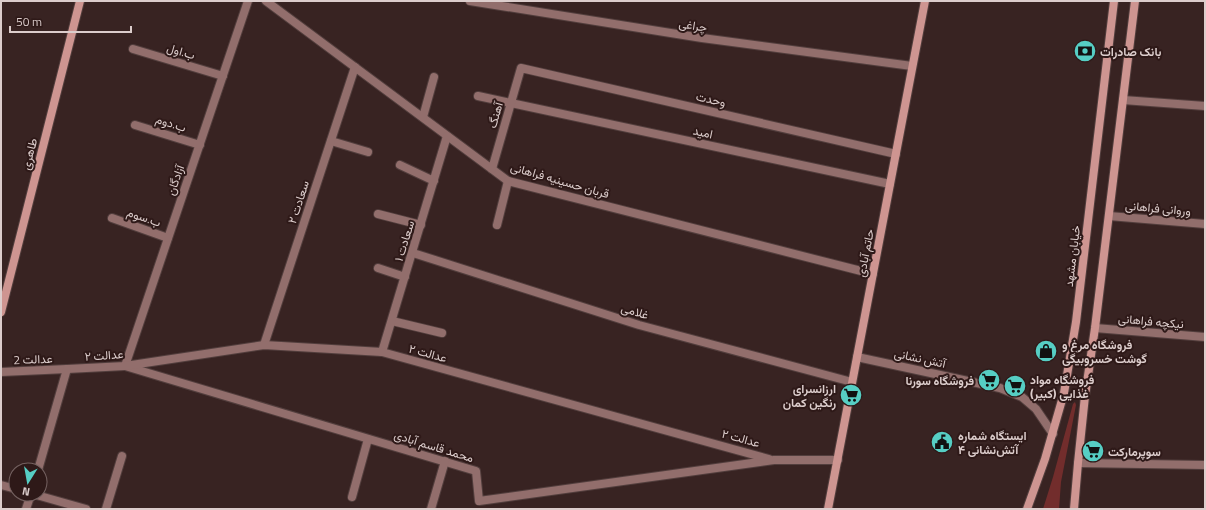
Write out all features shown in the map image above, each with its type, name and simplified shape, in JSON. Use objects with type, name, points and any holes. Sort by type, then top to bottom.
[{"type":"main road","name":"طاهری","points":[[1,312],[80,1]]},
{"type":"main road","name":"حاتم آبادی","points":[[828,509],[925,1]]},
{"type":"main road","name":"خیابان مشهد","points":[[1027,509],[1053,434],[1064,393],[1076,322],[1114,1]]},
{"type":"main road","points":[[1074,509],[1085,396],[1095,328],[1134,1]]},
{"type":"street","name":"آزادگان","points":[[125,366],[248,1]]},
{"type":"street","name":"قربان حسینیه فراهانی","points":[[266,1],[508,181],[873,274]]},
{"type":"street","name":"چراغی","points":[[470,1],[702,38],[912,66]]},
{"type":"street","name":"ب.اول","points":[[133,50],[223,76]]},
{"type":"street","name":"سعادت ۲","points":[[264,345],[355,67]]},
{"type":"street","name":"وحدت","points":[[521,68],[896,154]]},
{"type":"street","name":"آهنگ","points":[[492,169],[521,68]]},
{"type":"street","points":[[423,117],[434,77]]},
{"type":"street","name":"امید","points":[[478,96],[890,184]]},
{"type":"street","points":[[1123,100],[1205,106]]},
{"type":"street","name":"ب.دوم","points":[[135,125],[200,145]]},
{"type":"street","name":"سعادت ۱","points":[[382,352],[447,136]]},
{"type":"street","points":[[331,141],[368,152]]},
{"type":"street","points":[[400,165],[434,181]]},
{"type":"street","points":[[497,225],[508,181]]},
{"type":"street","points":[[378,214],[421,225]]},
{"type":"street","name":"وروانی فراهانی","points":[[1108,216],[1205,224]]},
{"type":"street","name":"ب.سوم","points":[[112,218],[168,238]]},
{"type":"street","name":"غلامی","points":[[413,253],[639,325],[852,382]]},
{"type":"street","points":[[378,268],[405,277]]},
{"type":"street","points":[[392,321],[442,333]]},
{"type":"street","name":"نیکچه فراهانی","points":[[1095,328],[1205,337]]},
{"type":"street","name":"عدالت ۲","points":[[67,370],[125,366],[264,345],[382,352],[774,460]]},
{"type":"street","name":"آتش نشانی","points":[[857,357],[1000,388],[1022,397],[1036,409],[1053,434]]},
{"type":"street","name":"محمد قاسم آبادی","points":[[125,366],[476,471],[479,501],[774,460],[838,460]]},
{"type":"street","points":[[40,462],[67,370]]},
{"type":"street","name":"عدالت 2","points":[[1,372],[67,370]]},
{"type":"street","points":[[352,497],[368,439]]},
{"type":"street","points":[[106,509],[122,456]]},
{"type":"street","points":[[431,509],[445,461]]},
{"type":"street","points":[[1078,464],[1205,465]]},
{"type":"street","points":[[48,498],[86,509]]},
{"type":"shaded area","points":[[1075,402],[1076,405],[1061,482],[1059,509],[1043,509],[1073,404]]},
{"type":"place","name":"بانک صادرات","points":[[1085,51]]},
{"type":"place","name":"فروشگاه مرغ و گوشت خسروبیگی","points":[[1046,351]]},
{"type":"place","name":"فروشگاه سورنا","points":[[989,380]]},
{"type":"place","name":"فروشگاه مواد غذایی (کبیر)","points":[[1015,386]]},
{"type":"place","name":"ارزانسرای رنگین کمان","points":[[851,395]]},
{"type":"place","name":"ایستگاه شماره ۴ آتش‌نشانی","points":[[942,442]]},
{"type":"place","name":"سوپرمارکت","points":[[1093,451]]}]
